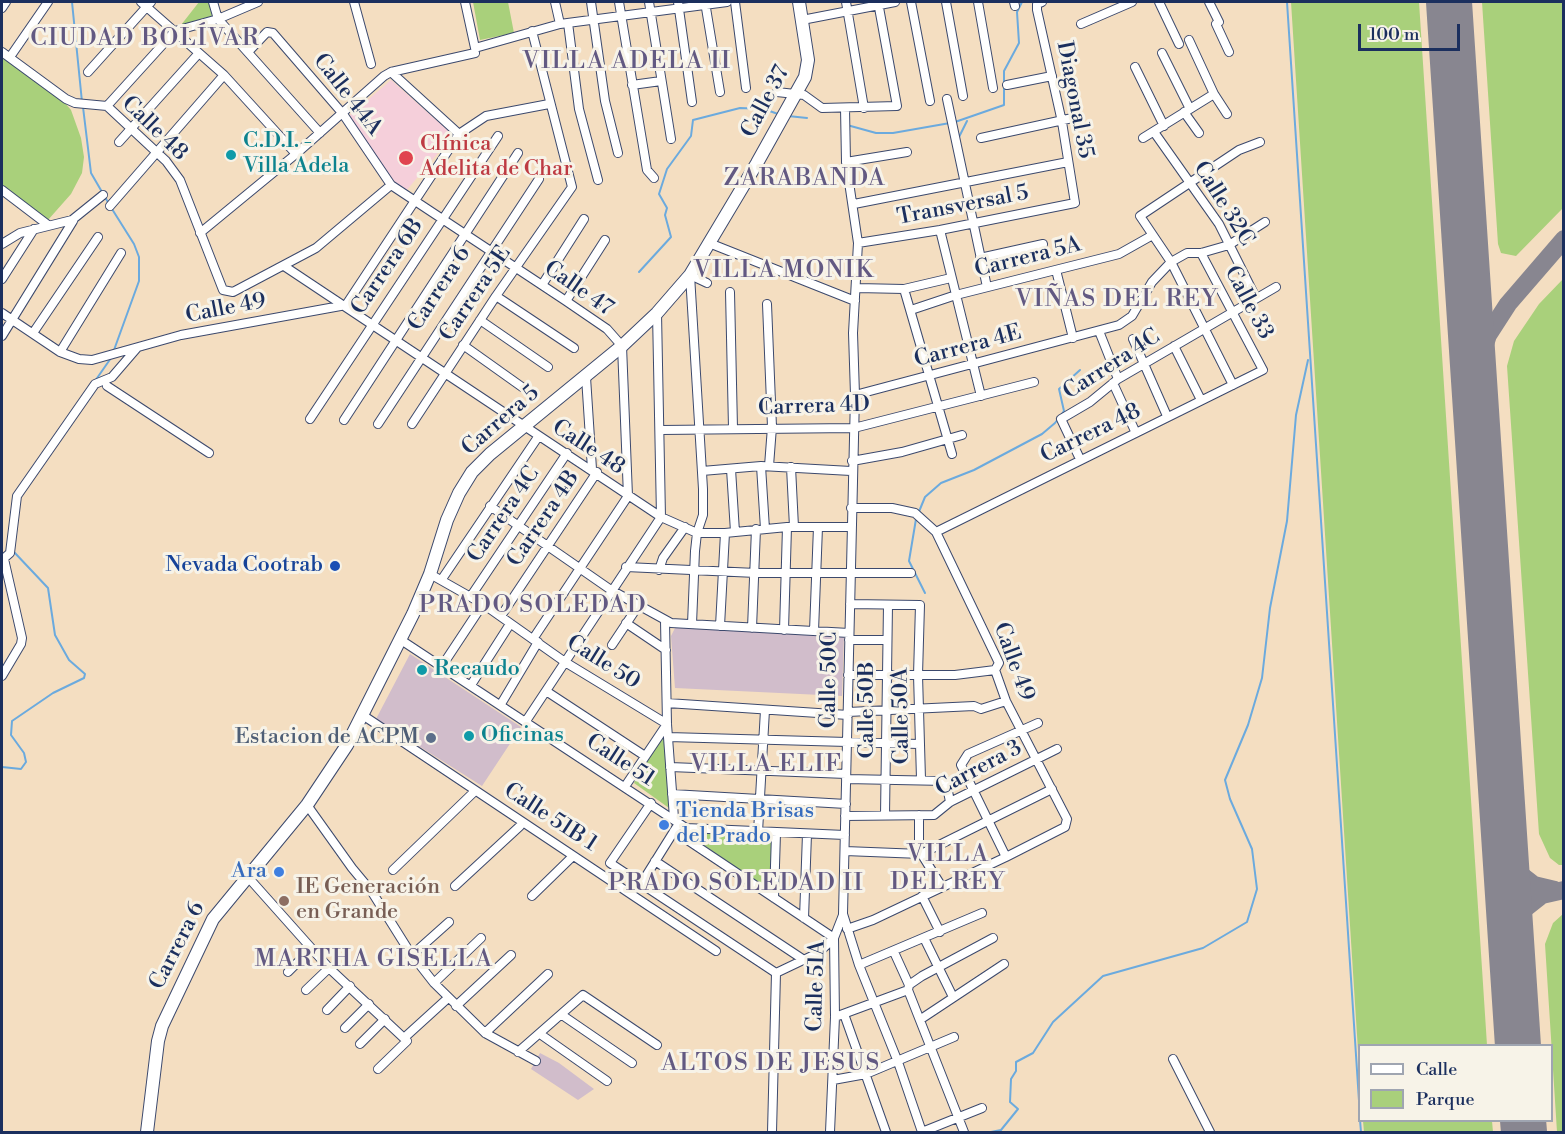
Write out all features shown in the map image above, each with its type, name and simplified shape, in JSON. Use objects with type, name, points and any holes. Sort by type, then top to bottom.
[{"type":"main road","name":"Calle 37","points":[[690,275],[805,77],[808,60],[799,2]]},
{"type":"main road","name":"Carrera 5","points":[[364,716],[430,573],[447,520],[459,493],[472,472],[622,346],[657,313],[690,275]]},
{"type":"main road","name":"Carrera 6","points":[[147,1132],[158,1041],[162,1026],[213,919],[307,805],[324,782],[364,716]]},
{"type":"street","points":[[2,8],[6,2]]},
{"type":"street","points":[[10,57],[48,2]]},
{"type":"street","points":[[213,2],[218,19],[320,133]]},
{"type":"street","points":[[106,106],[175,31],[218,19],[253,2]]},
{"type":"street","points":[[354,2],[371,64]]},
{"type":"street","points":[[465,2],[475,51]]},
{"type":"street","points":[[555,2],[564,23],[579,109],[598,180]]},
{"type":"street","points":[[591,2],[605,101],[618,153]]},
{"type":"street","points":[[619,2],[647,170],[654,178]]},
{"type":"street","points":[[649,2],[671,139]]},
{"type":"street","points":[[200,233],[391,72],[475,51],[532,31],[564,23],[651,12],[679,5],[728,2]]},
{"type":"street","points":[[735,2],[746,88]]},
{"type":"street","points":[[802,20],[847,6],[895,2]]},
{"type":"street","points":[[911,2],[930,101]]},
{"type":"street","points":[[946,2],[963,96]]},
{"type":"street","points":[[978,2],[993,88]]},
{"type":"street","points":[[1081,24],[1132,2]]},
{"type":"street","points":[[1159,2],[1179,44]]},
{"type":"street","points":[[1209,2],[1229,52]]},
{"type":"street","points":[[88,72],[147,3],[224,75],[296,154]]},
{"type":"street","points":[[705,3],[720,92]]},
{"type":"street","points":[[777,92],[797,93],[809,98],[822,108],[897,106],[878,3]]},
{"type":"street","name":"Diagonal 35","points":[[1039,3],[1075,203]]},
{"type":"street","points":[[679,5],[692,102]]},
{"type":"street","points":[[847,6],[864,108]]},
{"type":"street","name":"Calle 44A","points":[[249,51],[270,31],[343,114],[391,185]]},
{"type":"street","points":[[346,305],[459,134],[486,116],[549,104],[532,31]]},
{"type":"street","points":[[1189,40],[1214,94],[1227,114]]},
{"type":"street","name":"Calle 48","points":[[2,51],[75,103],[106,106],[158,153],[180,180],[223,290],[233,292],[284,266],[372,322],[523,427],[567,453],[628,496],[661,516],[697,533]]},
{"type":"street","points":[[119,142],[199,53]]},
{"type":"street","points":[[1162,53],[1199,133]]},
{"type":"street","points":[[1135,67],[1164,126]]},
{"type":"street","points":[[391,72],[459,134]]},
{"type":"street","points":[[110,206],[224,75]]},
{"type":"street","points":[[1007,85],[1053,76]]},
{"type":"street","points":[[632,85],[662,81]]},
{"type":"street","points":[[1143,138],[1214,94]]},
{"type":"street","points":[[947,99],[987,287]]},
{"type":"street","name":"Carrera 5E","points":[[412,424],[496,296],[572,187],[549,104]]},
{"type":"street","name":"Calle 50C","points":[[845,108],[846,162],[858,243],[853,333],[855,395],[851,471],[851,571],[843,914],[859,965],[898,1062],[922,1132]]},
{"type":"street","points":[[981,138],[1077,117]]},
{"type":"street","name":"Calle 32C","points":[[1154,132],[1219,224],[1256,298]]},
{"type":"street","name":"Carrera 6B","points":[[310,419],[372,322],[498,136]]},
{"type":"street","points":[[1233,385],[1206,327],[1171,262],[1151,236],[1140,216],[1239,150],[1260,142]]},
{"type":"street","points":[[846,162],[907,152]]},
{"type":"street","points":[[344,420],[518,153]]},
{"type":"street","points":[[854,204],[1068,162]]},
{"type":"street","name":"Carrera 6","points":[[378,424],[489,251],[539,179]]},
{"type":"street","points":[[284,266],[340,230],[391,185]]},
{"type":"street","name":"Calle 47","points":[[391,185],[566,301],[607,330],[622,346]]},
{"type":"street","points":[[2,190],[48,225]]},
{"type":"street","points":[[2,244],[34,229],[72,220],[103,195]]},
{"type":"street","name":"Transversal 5","points":[[858,243],[940,230],[1075,203]]},
{"type":"street","points":[[542,285],[584,219]]},
{"type":"street","points":[[2,336],[73,221]]},
{"type":"street","name":"Carrera 4E","points":[[855,395],[1119,325],[1132,316],[1152,282],[1171,262],[1187,253],[1201,253],[1229,244],[1265,222]]},
{"type":"street","points":[[2,279],[34,229]]},
{"type":"street","points":[[940,230],[981,396]]},
{"type":"street","name":"Carrera 5A","points":[[911,310],[956,295],[1119,254],[1151,236]]},
{"type":"street","points":[[33,333],[98,237]]},
{"type":"street","points":[[566,301],[605,240]]},
{"type":"street","points":[[709,243],[855,301]]},
{"type":"street","points":[[980,258],[1043,244]]},
{"type":"street","points":[[2,313],[60,352],[122,253]]},
{"type":"street","name":"Calle 33","points":[[1201,253],[1263,370]]},
{"type":"street","points":[[1056,270],[1072,338]]},
{"type":"street","points":[[692,624],[697,533],[703,515],[690,275],[707,283]]},
{"type":"street","points":[[857,288],[904,289],[951,278]]},
{"type":"street","name":"Carrera 4C","points":[[1080,459],[1061,419],[1090,402],[1116,381],[1276,287]]},
{"type":"street","points":[[904,289],[952,454]]},
{"type":"street","points":[[730,292],[733,428]]},
{"type":"street","points":[[496,296],[574,348]]},
{"type":"street","points":[[752,628],[765,466],[772,427],[767,304]]},
{"type":"street","name":"Calle 49","points":[[60,352],[79,358],[102,358],[140,346],[346,305]]},
{"type":"street","points":[[525,721],[661,516],[657,313]]},
{"type":"street","points":[[480,320],[548,367]]},
{"type":"street","points":[[1100,331],[1135,431]]},
{"type":"street","points":[[1133,339],[1167,416]]},
{"type":"street","points":[[463,345],[522,387]]},
{"type":"street","points":[[2,676],[18,650],[22,638],[5,557],[17,496],[95,384],[112,377],[140,346]]},
{"type":"street","points":[[501,704],[536,640],[628,496],[622,346]]},
{"type":"street","points":[[1174,346],[1201,400]]},
{"type":"street","name":"Carrera 48","points":[[936,532],[1135,431],[1263,370]]},
{"type":"street","points":[[586,377],[594,471]]},
{"type":"street","name":"Carrera 4D","points":[[661,430],[772,427],[854,428],[1034,382]]},
{"type":"street","points":[[106,386],[209,453]]},
{"type":"street","points":[[852,460],[902,452],[963,435]]},
{"type":"street","name":"Carrera 5","points":[[442,579],[538,437]]},
{"type":"street","name":"Carrera 4C","points":[[471,596],[520,527],[567,453]]},
{"type":"street","points":[[702,471],[765,466],[851,471]]},
{"type":"street","points":[[784,630],[785,572],[791,527],[791,467]]},
{"type":"street","points":[[731,469],[735,532]]},
{"type":"street","name":"Carrera 4B","points":[[501,616],[594,471]]},
{"type":"street","points":[[490,506],[611,590],[634,605],[647,608],[665,621],[814,631],[886,640]]},
{"type":"street","name":"Calle 49","points":[[851,508],[892,508],[917,514],[936,532],[999,663],[995,670],[1006,701],[1067,819],[1065,827],[1006,857]]},
{"type":"street","points":[[697,533],[851,526]]},
{"type":"street","points":[[660,570],[663,558],[685,527]]},
{"type":"street","points":[[814,631],[818,527]]},
{"type":"street","points":[[720,626],[725,533]]},
{"type":"street","points":[[626,567],[756,573],[851,571],[911,573]]},
{"type":"street","name":"Calle 50","points":[[430,573],[471,596],[565,662],[667,724]]},
{"type":"street","points":[[442,666],[483,604]]},
{"type":"street","points":[[850,604],[888,605]]},
{"type":"street","points":[[612,645],[634,612],[634,605]]},
{"type":"street","name":"Calle 50A","points":[[888,605],[920,605],[918,675],[921,779],[946,781],[950,802]]},
{"type":"street","name":"Calle 50B","points":[[885,815],[885,676],[888,605]]},
{"type":"street","points":[[641,884],[674,831],[676,821],[667,724],[665,621]]},
{"type":"street","points":[[626,623],[666,650]]},
{"type":"street","points":[[471,685],[510,624]]},
{"type":"street","name":"Calle 51","points":[[401,640],[626,785],[686,828],[845,835]]},
{"type":"street","points":[[848,675],[955,675],[995,670]]},
{"type":"street","points":[[546,691],[645,756]]},
{"type":"street","points":[[667,703],[848,713],[974,706],[981,709],[1006,701]]},
{"type":"street","points":[[758,832],[765,710]]},
{"type":"street","name":"Calle 51B 1","points":[[364,716],[716,951]]},
{"type":"street","points":[[847,929],[1006,857],[961,765],[963,759],[1038,723]]},
{"type":"street","points":[[626,785],[667,724]]},
{"type":"street","points":[[668,737],[847,744],[919,744]]},
{"type":"street","name":"Carrera 3","points":[[845,816],[934,815],[950,802],[1057,749]]},
{"type":"street","points":[[670,767],[921,779]]},
{"type":"street","points":[[845,851],[921,854],[1052,789]]},
{"type":"street","points":[[393,870],[475,791]]},
{"type":"street","points":[[672,794],[846,804]]},
{"type":"street","points":[[651,803],[610,863],[776,973]]},
{"type":"street","points":[[307,805],[372,892],[412,955],[434,983],[484,1033],[536,1061]]},
{"type":"street","points":[[919,815],[921,854],[942,887]]},
{"type":"street","points":[[454,886],[520,826]]},
{"type":"street","points":[[674,831],[834,938],[818,953],[776,973]]},
{"type":"street","points":[[774,898],[776,832]]},
{"type":"street","points":[[804,918],[807,834]]},
{"type":"street","points":[[532,896],[571,858]]},
{"type":"street","name":"Calle 51A","points":[[655,861],[804,960]]},
{"type":"street","points":[[247,876],[329,968],[405,1040]]},
{"type":"street","points":[[922,896],[940,932]]},
{"type":"street","points":[[859,965],[925,940],[982,913]]},
{"type":"street","name":"Calle 51A","points":[[830,1132],[835,1017],[834,938],[843,914]]},
{"type":"street","points":[[412,955],[449,922]]},
{"type":"street","points":[[434,983],[481,938]]},
{"type":"street","points":[[835,1017],[909,987],[993,938]]},
{"type":"street","points":[[925,940],[953,997]]},
{"type":"street","points":[[288,972],[311,948]]},
{"type":"street","points":[[894,952],[964,1132]]},
{"type":"street","points":[[456,1006],[512,955]]},
{"type":"street","points":[[921,1019],[1004,964]]},
{"type":"street","points":[[306,990],[329,968]]},
{"type":"street","points":[[772,1132],[776,973]]},
{"type":"street","points":[[484,1033],[548,974]]},
{"type":"street","points":[[327,1010],[350,986]]},
{"type":"street","points":[[518,1053],[583,995],[657,1045]]},
{"type":"street","points":[[378,1068],[448,998]]},
{"type":"street","points":[[345,1028],[369,1005]]},
{"type":"street","points":[[844,1014],[886,1132]]},
{"type":"street","points":[[562,1015],[632,1063]]},
{"type":"street","points":[[360,1044],[385,1019]]},
{"type":"street","points":[[540,1034],[607,1081]]},
{"type":"street","points":[[833,1080],[866,1074],[954,1037]]},
{"type":"street","points":[[1173,1059],[1210,1132]]},
{"type":"street","points":[[922,1132],[982,1108]]},
{"type":"shaded area","name":"Clínica Adelita de Char","points":[[391,80],[453,135],[406,191],[394,181],[349,116]]},
{"type":"shaded area","points":[[676,626],[844,635],[842,696],[675,688],[671,636]]},
{"type":"shaded area","points":[[410,654],[521,727],[482,786],[376,719]]},
{"type":"shaded area","points":[[540,1053],[559,1063],[594,1089],[578,1100],[531,1069]]},
{"type":"green space","points":[[199,2],[209,2],[212,16],[181,25]]},
{"type":"green space","points":[[473,2],[508,2],[514,33],[480,40]]},
{"type":"green space","points":[[1291,2],[1419,2],[1487,1044],[1358,1044],[1358,1050]]},
{"type":"green space","points":[[1482,2],[1563,2],[1563,208],[1516,256],[1501,253],[1498,244]]},
{"type":"green space","points":[[2,54],[65,103],[71,110],[81,138],[84,157],[82,173],[71,194],[48,220],[2,188]]},
{"type":"green space","points":[[1563,279],[1564,865],[1559,865],[1550,858],[1539,834],[1507,366],[1514,341],[1539,304]]},
{"type":"green space","points":[[664,734],[669,808],[634,783]]},
{"type":"green space","points":[[685,832],[773,835],[770,890],[740,870]]},
{"type":"green space","points":[[1563,914],[1564,1132],[1557,1132],[1545,944],[1553,923]]},
{"type":"green space","points":[[1363,1122],[1492,1122],[1493,1132],[1364,1132]]},
{"type":"waterway","points":[[72,2],[82,102]]},
{"type":"waterway","points":[[955,122],[1004,105],[1004,71],[1019,43],[1017,12],[1022,2]]},
{"type":"waterway","points":[[1287,2],[1358,1085]]},
{"type":"waterway","points":[[83,107],[91,173],[109,204]]},
{"type":"waterway","points":[[639,272],[671,237],[665,215],[667,208],[659,194],[667,169],[691,136],[693,120],[740,108],[764,109],[778,114]]},
{"type":"waterway","points":[[788,116],[807,118]]},
{"type":"waterway","points":[[959,137],[967,121]]},
{"type":"waterway","points":[[847,125],[876,133],[893,133],[950,123]]},
{"type":"waterway","points":[[112,209],[134,244],[139,257],[139,281],[114,350]]},
{"type":"waterway","points":[[95,381],[111,358]]},
{"type":"waterway","points":[[991,1132],[1001,1130],[1018,1109],[1010,1102],[1011,1079],[1016,1071],[1016,1062],[1033,1053],[1053,1022],[1103,976],[1203,948],[1247,922],[1257,889],[1252,849],[1230,799],[1225,780],[1248,725],[1262,678],[1270,608],[1287,521],[1296,415],[1308,360]]},
{"type":"waterway","points":[[918,514],[925,497],[941,483],[974,470],[1042,434],[1055,423],[1064,411],[1059,389],[1080,370]]},
{"type":"waterway","points":[[916,519],[909,561],[925,593]]},
{"type":"waterway","points":[[2,767],[21,769],[26,762],[24,753],[11,735],[12,721],[53,693],[84,678],[85,674],[69,660],[55,635],[48,588],[14,552]]},
{"type":"waterway","points":[[1360,1122],[1361,1132]]},
{"type":"taxiway","points":[[1475,398],[1478,366],[1488,335],[1508,304],[1564,239]]},
{"type":"taxiway","points":[[1504,834],[1509,858],[1516,871],[1534,885],[1555,890]]},
{"type":"taxiway","points":[[1512,956],[1514,926],[1523,910],[1542,895],[1564,890]]},
{"type":"runway","points":[[1449,2],[1518,1044]]},
{"type":"runway","points":[[1523,1122],[1524,1132]]},
{"type":"place","name":"C.D.I. - Villa Adela","points":[[231,155]]},
{"type":"place","name":"Clínica Adelita de Char","points":[[406,158]]},
{"type":"place","name":"Nevada Cootrab","points":[[335,566]]},
{"type":"place","name":"Recaudo","points":[[422,670]]},
{"type":"place","name":"Oficinas","points":[[469,736]]},
{"type":"place","name":"Estacion de ACPM","points":[[431,738]]},
{"type":"place","name":"Tienda Brisas del Prado","points":[[664,825]]},
{"type":"place","name":"Ara","points":[[279,872]]},
{"type":"place","name":"IE Generación en Grande","points":[[284,901]]},
{"type":"district","name":"CIUDAD BOLÍVAR","points":[[145,39]]},
{"type":"district","name":"VILLA ADELA II","points":[[627,62]]},
{"type":"district","name":"ZARABANDA","points":[[805,179]]},
{"type":"district","name":"VILLA MONIK","points":[[784,271]]},
{"type":"district","name":"VIÑAS DEL REY","points":[[1117,300]]},
{"type":"district","name":"PRADO SOLEDAD","points":[[533,606]]},
{"type":"district","name":"VILLA ELIF","points":[[766,765]]},
{"type":"district","name":"VILLA DEL REY","points":[[948,869]]},
{"type":"district","name":"PRADO SOLEDAD II","points":[[736,884]]},
{"type":"district","name":"MARTHA GISELLA","points":[[374,960]]},
{"type":"district","name":"ALTOS DE JESUS","points":[[771,1064]]}]
